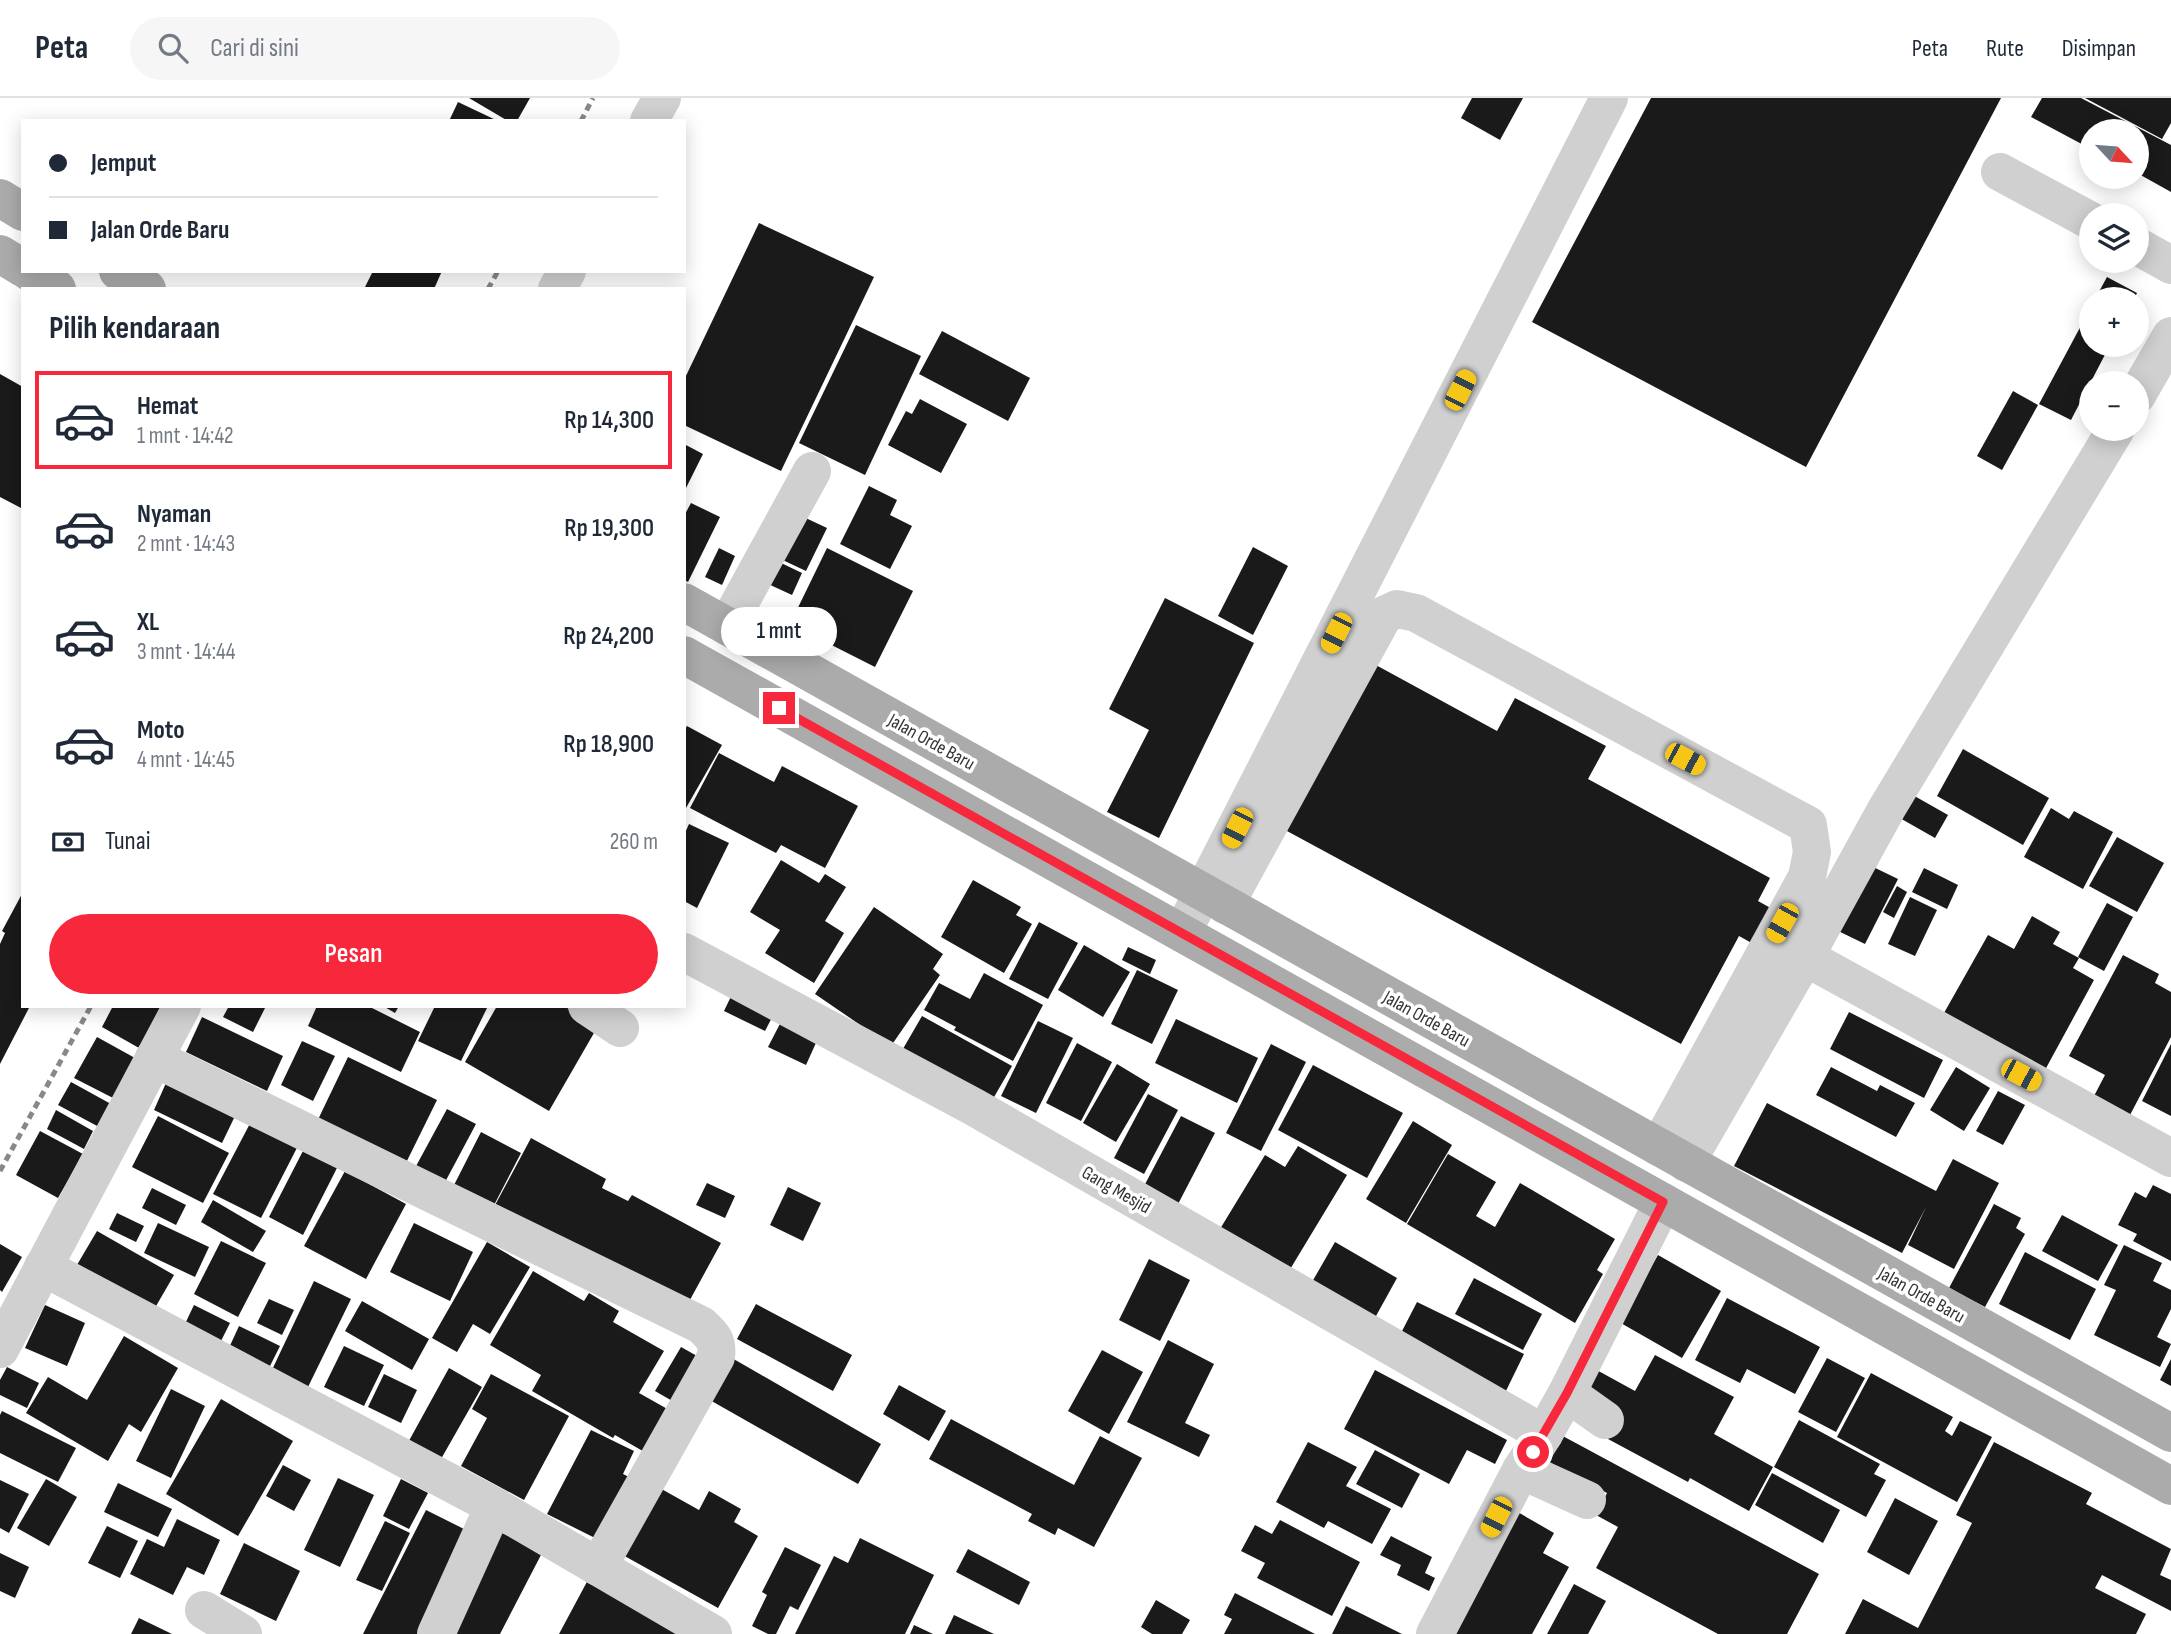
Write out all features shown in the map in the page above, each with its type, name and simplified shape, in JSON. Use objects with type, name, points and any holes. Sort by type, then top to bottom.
[{"type":"main road","points":[[0,198],[21,211]]},
{"type":"main road","points":[[0,254],[21,267]]},
{"type":"main road","points":[[31,273],[54,287]]},
{"type":"main road","points":[[121,273],[144,287]]},
{"type":"main road","name":"Jalan Orde Baru","points":[[686,603],[2171,1433]]},
{"type":"main road","points":[[686,656],[2171,1486]]},
{"type":"street","points":[[650,119],[662,98]]},
{"type":"street","points":[[1214,899],[1609,98]]},
{"type":"street","points":[[2000,172],[2079,215]]},
{"type":"street","points":[[2149,253],[2171,265]]},
{"type":"street","points":[[2151,390],[2171,336]]},
{"type":"street","points":[[1673,1155],[1805,957],[1887,808],[2109,441]]},
{"type":"street","points":[[727,626],[812,471]]},
{"type":"street","points":[[1182,933],[1214,899],[1384,615],[1396,610],[1416,613],[1808,825],[1812,852],[1807,877],[1673,1155]]},
{"type":"street","name":"Gang Mesjid","points":[[686,953],[974,1107],[1545,1434]]},
{"type":"street","points":[[1805,957],[2076,1088],[2171,1158]]},
{"type":"street","points":[[0,1349],[181,1008]]},
{"type":"street","points":[[590,1008],[620,1028]]},
{"type":"street","points":[[154,1058],[701,1325],[714,1337],[718,1346],[716,1357],[598,1567]]},
{"type":"street","points":[[1436,1634],[1521,1470],[1545,1434],[1567,1393],[1663,1202]]},
{"type":"street","points":[[43,1268],[494,1506],[713,1634]]},
{"type":"street","points":[[1567,1393],[1605,1420]]},
{"type":"street","points":[[1521,1470],[1587,1500]]},
{"type":"street","points":[[436,1634],[494,1506]]},
{"type":"street","points":[[204,1610],[243,1634]]},
{"type":"building","points":[[469,98],[530,98],[518,119],[505,119]]},
{"type":"building","points":[[1472,98],[1523,98],[1500,140],[1461,118]]},
{"type":"building","points":[[1651,98],[2001,98],[1806,467],[1532,322]]},
{"type":"building","points":[[2042,98],[2081,98],[2121,119],[2079,119],[2079,143],[2031,117]]},
{"type":"building","points":[[2085,98],[2171,98],[2171,123],[2162,139],[2149,132],[2149,119],[2124,119]]},
{"type":"building","points":[[458,102],[494,119],[450,119]]},
{"type":"building","points":[[2149,134],[2171,145],[2171,192],[2149,180]]},
{"type":"building","points":[[759,223],[874,277],[781,471],[686,426],[686,376]]},
{"type":"building","points":[[372,273],[441,273],[435,287],[365,287]]},
{"type":"building","points":[[2107,277],[2126,287],[2102,287]]},
{"type":"building","points":[[856,325],[921,356],[865,475],[799,443]]},
{"type":"building","points":[[2079,329],[2079,357],[2104,357],[2096,371],[2079,371],[2079,405],[2071,420],[2039,404]]},
{"type":"building","points":[[942,331],[1030,378],[1008,421],[919,374]]},
{"type":"building","points":[[0,374],[21,386],[21,508],[0,497]]},
{"type":"building","points":[[2013,391],[2038,405],[2002,470],[1977,456]]},
{"type":"building","points":[[920,399],[967,424],[941,473],[888,445],[906,411],[912,414]]},
{"type":"building","points":[[686,445],[703,454],[686,488]]},
{"type":"building","points":[[869,486],[897,500],[890,515],[912,526],[890,569],[840,544]]},
{"type":"building","points":[[691,503],[720,517],[688,582],[686,581],[686,512]]},
{"type":"building","points":[[793,512],[827,528],[806,571],[772,555]]},
{"type":"building","points":[[1253,547],[1288,566],[1253,635],[1218,616]]},
{"type":"building","points":[[719,548],[735,556],[722,585],[705,577]]},
{"type":"building","points":[[827,548],[913,591],[875,667],[790,624]]},
{"type":"building","points":[[777,561],[802,573],[792,595],[766,583]]},
{"type":"building","points":[[1165,598],[1254,643],[1159,838],[1107,812],[1149,730],[1109,709]]},
{"type":"building","points":[[1363,658],[1497,731],[1515,698],[1606,746],[1588,779],[1770,878],[1758,901],[1776,911],[1757,946],[1739,936],[1681,1044],[1274,824]]},
{"type":"building","points":[[686,728],[722,745],[686,808]]},
{"type":"building","points":[[1963,749],[2049,798],[2023,845],[1937,796]]},
{"type":"building","points":[[719,753],[774,782],[782,766],[858,806],[825,868],[781,845],[776,853],[690,808]]},
{"type":"building","points":[[1911,794],[1948,815],[1935,838],[1898,817]]},
{"type":"building","points":[[2051,808],[2069,819],[2074,811],[2113,832],[2083,889],[2024,857]]},
{"type":"building","points":[[689,824],[729,843],[697,908],[686,902],[686,831]]},
{"type":"building","points":[[2117,837],[2164,863],[2137,912],[2089,886]]},
{"type":"building","points":[[781,860],[819,883],[825,874],[846,887],[825,921],[844,933],[814,983],[765,953],[780,930],[750,912]]},
{"type":"building","points":[[1865,863],[1898,879],[1865,944],[1832,928]]},
{"type":"building","points":[[1924,868],[1958,885],[1947,909],[1912,892]]},
{"type":"building","points":[[973,880],[1021,907],[1016,915],[1032,924],[1004,973],[941,937]]},
{"type":"building","points":[[1897,886],[1907,892],[1894,918],[1883,912]]},
{"type":"building","points":[[21,896],[21,1008],[29,1008],[0,1064],[0,944],[5,933],[2,931]]},
{"type":"building","points":[[1910,897],[1937,910],[1915,956],[1888,944]]},
{"type":"building","points":[[2107,903],[2133,917],[2104,971],[2078,957]]},
{"type":"building","points":[[874,907],[943,954],[933,969],[940,975],[891,1046],[815,994]]},
{"type":"building","points":[[2032,916],[2060,932],[2053,944],[2079,958],[2073,968],[2094,980],[2045,1070],[1944,1013],[1988,935],[2014,949]]},
{"type":"building","points":[[1039,922],[1078,943],[1048,999],[1009,979]]},
{"type":"building","points":[[1084,945],[1130,972],[1103,1017],[1058,990]]},
{"type":"building","points":[[1128,947],[1156,960],[1150,974],[1122,960]]},
{"type":"building","points":[[2123,955],[2159,974],[2155,983],[2171,992],[2171,1037],[2130,1115],[2094,1096],[2105,1075],[2069,1056]]},
{"type":"building","points":[[1137,970],[1178,990],[1152,1044],[1111,1024]]},
{"type":"building","points":[[984,973],[1043,1005],[1013,1061],[954,1030],[956,1027],[924,1010],[939,983],[970,999]]},
{"type":"building","points":[[737,984],[779,1004],[765,1031],[724,1011]]},
{"type":"building","points":[[112,1008],[161,1008],[139,1048],[102,1027]]},
{"type":"building","points":[[228,1008],[265,1008],[253,1032],[223,1017]]},
{"type":"building","points":[[316,1008],[372,1008],[420,1032],[401,1072],[308,1026]]},
{"type":"building","points":[[434,1008],[487,1008],[461,1061],[418,1041]]},
{"type":"building","points":[[496,1008],[567,1008],[598,1026],[549,1111],[465,1062]]},
{"type":"building","points":[[1849,1012],[1943,1060],[1924,1098],[1830,1049]]},
{"type":"building","points":[[784,1016],[820,1034],[806,1065],[768,1047]]},
{"type":"building","points":[[922,1016],[1012,1066],[990,1104],[900,1054]]},
{"type":"building","points":[[202,1017],[283,1056],[267,1091],[186,1052]]},
{"type":"building","points":[[1176,1019],[1258,1058],[1237,1103],[1155,1063]]},
{"type":"building","points":[[1038,1021],[1073,1038],[1036,1113],[1001,1096]]},
{"type":"building","points":[[97,1037],[135,1058],[113,1098],[74,1078]]},
{"type":"building","points":[[302,1041],[335,1056],[313,1101],[281,1085]]},
{"type":"building","points":[[1077,1043],[1112,1062],[1081,1121],[1046,1103]]},
{"type":"building","points":[[1271,1044],[1306,1062],[1261,1151],[1226,1133]]},
{"type":"building","points":[[2171,1044],[2171,1116],[2142,1101]]},
{"type":"building","points":[[348,1057],[437,1100],[401,1173],[313,1130]]},
{"type":"building","points":[[1117,1064],[1150,1084],[1116,1142],[1083,1123]]},
{"type":"building","points":[[1313,1065],[1403,1113],[1367,1178],[1278,1130]]},
{"type":"building","points":[[1831,1067],[1877,1091],[1880,1085],[1915,1103],[1896,1137],[1816,1095]]},
{"type":"building","points":[[1956,1067],[1990,1088],[1964,1131],[1930,1110]]},
{"type":"building","points":[[71,1082],[111,1104],[99,1127],[58,1105]]},
{"type":"building","points":[[166,1083],[235,1116],[222,1143],[154,1110]]},
{"type":"building","points":[[1998,1091],[2025,1105],[2003,1145],[1976,1131]]},
{"type":"building","points":[[1148,1094],[1178,1110],[1144,1174],[1114,1158]]},
{"type":"building","points":[[1767,1103],[1936,1191],[1953,1159],[1999,1183],[1954,1269],[1908,1245],[1926,1207],[1902,1253],[1734,1166]]},
{"type":"building","points":[[447,1109],[476,1124],[444,1184],[415,1168]]},
{"type":"building","points":[[56,1110],[93,1131],[84,1149],[47,1129]]},
{"type":"building","points":[[255,1114],[302,1138],[261,1218],[213,1194]]},
{"type":"building","points":[[158,1116],[229,1153],[203,1203],[132,1167]]},
{"type":"building","points":[[1181,1116],[1215,1133],[1177,1206],[1143,1188]]},
{"type":"building","points":[[1413,1121],[1452,1145],[1406,1223],[1366,1199]]},
{"type":"building","points":[[40,1131],[83,1154],[58,1198],[16,1175]]},
{"type":"building","points":[[481,1132],[521,1153],[492,1209],[452,1189]]},
{"type":"building","points":[[531,1138],[606,1179],[602,1188],[628,1201],[632,1195],[721,1243],[685,1309],[494,1207]]},
{"type":"building","points":[[1298,1146],[1347,1175],[1289,1271],[1220,1229],[1265,1155],[1285,1167]]},
{"type":"building","points":[[305,1147],[339,1164],[303,1235],[269,1217]]},
{"type":"building","points":[[1448,1154],[1496,1182],[1476,1216],[1495,1227],[1520,1183],[1615,1239],[1597,1270],[1603,1274],[1575,1323],[1407,1224]]},
{"type":"building","points":[[345,1171],[406,1204],[366,1279],[304,1246]]},
{"type":"building","points":[[707,1183],[735,1196],[725,1218],[696,1205]]},
{"type":"building","points":[[2153,1185],[2171,1194],[2171,1261],[2133,1241],[2137,1234],[2118,1225],[2135,1192],[2146,1198]]},
{"type":"building","points":[[788,1187],[821,1203],[803,1241],[770,1225]]},
{"type":"building","points":[[152,1188],[186,1205],[176,1225],[142,1208]]},
{"type":"building","points":[[213,1200],[266,1231],[253,1252],[201,1222]]},
{"type":"building","points":[[1994,1204],[2021,1218],[2016,1228],[2025,1234],[1985,1307],[1949,1288]]},
{"type":"building","points":[[117,1213],[144,1226],[136,1242],[109,1229]]},
{"type":"building","points":[[2062,1215],[2118,1245],[2098,1281],[2042,1251]]},
{"type":"building","points":[[158,1223],[209,1247],[195,1277],[144,1253]]},
{"type":"building","points":[[414,1223],[473,1252],[450,1301],[390,1272]]},
{"type":"building","points":[[97,1231],[174,1275],[148,1320],[71,1275]]},
{"type":"building","points":[[221,1241],[266,1263],[238,1317],[194,1294]]},
{"type":"building","points":[[487,1242],[530,1267],[490,1334],[473,1324],[457,1352],[432,1338]]},
{"type":"building","points":[[1335,1242],[1397,1278],[1371,1325],[1308,1289]]},
{"type":"building","points":[[0,1244],[22,1257],[2,1292],[0,1290]]},
{"type":"building","points":[[2124,1245],[2162,1263],[2153,1281],[2171,1290],[2171,1309],[2157,1337],[2171,1344],[2160,1367],[2094,1335],[2116,1290],[2104,1285]]},
{"type":"building","points":[[2025,1252],[2096,1289],[2070,1340],[1999,1304]]},
{"type":"building","points":[[1658,1255],[1721,1291],[1682,1358],[1619,1322]]},
{"type":"building","points":[[1149,1259],[1190,1280],[1160,1341],[1119,1320]]},
{"type":"building","points":[[533,1271],[584,1301],[589,1293],[619,1311],[613,1322],[664,1351],[639,1393],[678,1415],[653,1457],[615,1435],[613,1438],[532,1391],[541,1375],[490,1345]]},
{"type":"building","points":[[1474,1278],[1542,1314],[1523,1350],[1455,1314]]},
{"type":"building","points":[[314,1281],[351,1299],[307,1389],[271,1372]]},
{"type":"building","points":[[1727,1298],[1820,1347],[1795,1394],[1747,1369],[1740,1383],[1695,1360]]},
{"type":"building","points":[[269,1299],[294,1310],[282,1335],[257,1323]]},
{"type":"building","points":[[362,1301],[429,1339],[412,1370],[345,1331]]},
{"type":"building","points":[[1417,1302],[1524,1354],[1502,1399],[1400,1335]]},
{"type":"building","points":[[756,1304],[852,1355],[833,1391],[737,1339]]},
{"type":"building","points":[[45,1305],[85,1323],[67,1366],[25,1348]]},
{"type":"building","points":[[194,1305],[230,1323],[219,1345],[183,1328]]},
{"type":"building","points":[[239,1326],[280,1346],[268,1370],[228,1350]]},
{"type":"building","points":[[124,1336],[178,1368],[141,1432],[129,1424],[108,1461],[26,1413],[48,1377],[87,1400]]},
{"type":"building","points":[[1168,1340],[1214,1364],[1185,1423],[1210,1435],[1199,1457],[1127,1422]]},
{"type":"building","points":[[344,1346],[384,1365],[364,1406],[324,1387]]},
{"type":"building","points":[[681,1347],[706,1361],[681,1406],[655,1391]]},
{"type":"building","points":[[1102,1350],[1143,1372],[1109,1434],[1068,1411]]},
{"type":"building","points":[[725,1354],[881,1444],[858,1484],[701,1395]]},
{"type":"building","points":[[1655,1355],[1734,1397],[1714,1434],[1773,1467],[1749,1511],[1690,1478],[1688,1482],[1608,1439],[1619,1419],[1578,1396],[1593,1368],[1635,1391]]},
{"type":"building","points":[[1827,1358],[1865,1378],[1836,1432],[1798,1412]]},
{"type":"building","points":[[2171,1359],[2171,1386],[2160,1380]]},
{"type":"building","points":[[7,1367],[39,1383],[27,1408],[0,1395],[0,1380]]},
{"type":"building","points":[[449,1368],[482,1387],[437,1466],[405,1448]]},
{"type":"building","points":[[1375,1370],[1507,1440],[1495,1464],[1467,1450],[1449,1484],[1344,1429]]},
{"type":"building","points":[[1871,1373],[1953,1417],[1945,1431],[1952,1436],[1960,1421],[1992,1437],[1957,1502],[1837,1437]]},
{"type":"building","points":[[384,1374],[417,1390],[401,1423],[368,1407]]},
{"type":"building","points":[[491,1374],[569,1416],[524,1500],[461,1466],[487,1418],[472,1409]]},
{"type":"building","points":[[899,1385],[946,1411],[929,1441],[883,1414]]},
{"type":"building","points":[[171,1389],[205,1406],[171,1478],[136,1461]]},
{"type":"building","points":[[221,1399],[293,1441],[238,1536],[166,1494]]},
{"type":"building","points":[[2,1411],[76,1448],[58,1482],[0,1453]]},
{"type":"building","points":[[951,1419],[1074,1485],[1100,1436],[1142,1458],[1094,1547],[1058,1528],[1055,1535],[1028,1521],[1032,1514],[929,1459]]},
{"type":"building","points":[[1799,1420],[1880,1464],[1874,1474],[1886,1480],[1866,1517],[1774,1467]]},
{"type":"building","points":[[591,1430],[634,1451],[623,1474],[639,1482],[607,1544],[547,1514]]},
{"type":"building","points":[[1559,1434],[1819,1574],[1787,1634],[1718,1634],[1596,1568],[1618,1527],[1596,1515],[1607,1493],[1545,1460]]},
{"type":"building","points":[[1308,1442],[1357,1467],[1346,1486],[1391,1509],[1372,1544],[1328,1521],[1324,1528],[1276,1502]]},
{"type":"building","points":[[1994,1442],[2092,1493],[2086,1504],[2171,1549],[2160,1575],[2171,1580],[2171,1611],[2102,1575],[2095,1588],[2146,1614],[2136,1634],[1845,1634],[1863,1599],[1918,1628],[1972,1523],[1956,1515]]},
{"type":"building","points":[[1375,1450],[1420,1474],[1402,1508],[1356,1484]]},
{"type":"building","points":[[283,1465],[311,1480],[294,1511],[266,1496]]},
{"type":"building","points":[[1772,1473],[1840,1510],[1823,1543],[1755,1505]]},
{"type":"building","points":[[338,1478],[374,1495],[340,1567],[304,1550]]},
{"type":"building","points":[[46,1479],[77,1497],[49,1546],[17,1528]]},
{"type":"building","points":[[401,1479],[428,1493],[409,1529],[383,1516]]},
{"type":"building","points":[[0,1480],[29,1494],[9,1533],[0,1528]]},
{"type":"building","points":[[649,1482],[699,1510],[709,1491],[741,1509],[734,1522],[758,1536],[718,1608],[612,1549]]},
{"type":"building","points":[[118,1483],[172,1509],[158,1537],[104,1512]]},
{"type":"building","points":[[1895,1498],[1938,1521],[1909,1575],[1867,1552]]},
{"type":"building","points":[[426,1510],[470,1532],[419,1634],[363,1634]]},
{"type":"building","points":[[1516,1511],[1554,1533],[1543,1553],[1569,1567],[1532,1634],[1449,1634]]},
{"type":"building","points":[[177,1519],[220,1540],[204,1575],[187,1567],[173,1595],[130,1574],[147,1539],[164,1547]]},
{"type":"building","points":[[1280,1520],[1360,1562],[1332,1616],[1257,1578],[1265,1563],[1241,1551],[1255,1525],[1272,1534]]},
{"type":"building","points":[[385,1521],[410,1533],[382,1591],[356,1580]]},
{"type":"building","points":[[107,1526],[138,1541],[120,1578],[88,1563]]},
{"type":"building","points":[[492,1528],[542,1553],[500,1634],[438,1634]]},
{"type":"building","points":[[1391,1536],[1432,1557],[1425,1573],[1435,1578],[1429,1591],[1397,1575],[1401,1565],[1380,1555]]},
{"type":"building","points":[[860,1538],[934,1575],[905,1634],[795,1634],[834,1556],[848,1563]]},
{"type":"building","points":[[244,1543],[300,1571],[276,1621],[220,1594]]},
{"type":"building","points":[[785,1547],[821,1565],[798,1610],[790,1606],[776,1634],[768,1634],[752,1626],[767,1595],[762,1592]]},
{"type":"building","points":[[968,1549],[1030,1582],[1019,1605],[956,1572]]},
{"type":"building","points":[[0,1553],[29,1567],[15,1598],[0,1591]]},
{"type":"building","points":[[589,1578],[693,1634],[559,1634]]},
{"type":"building","points":[[1574,1584],[1606,1601],[1588,1634],[1547,1634]]},
{"type":"building","points":[[1235,1593],[1315,1634],[1224,1634],[1232,1619],[1224,1615]]},
{"type":"building","points":[[1156,1600],[1190,1620],[1182,1634],[1152,1634],[1141,1627]]},
{"type":"building","points":[[1346,1606],[1402,1634],[1332,1634]]},
{"type":"building","points":[[954,1615],[994,1634],[945,1634]]},
{"type":"building","points":[[139,1618],[172,1634],[131,1634]]},
{"type":"building","points":[[914,1625],[933,1634],[910,1634]]},
{"type":"railway","points":[[582,119],[593,98]]},
{"type":"railway","points":[[489,287],[497,273]]},
{"type":"railway","points":[[0,1171],[90,1008]]},
{"type":"route","points":[[779,708],[1663,1202],[1567,1393],[1533,1452]]}]
